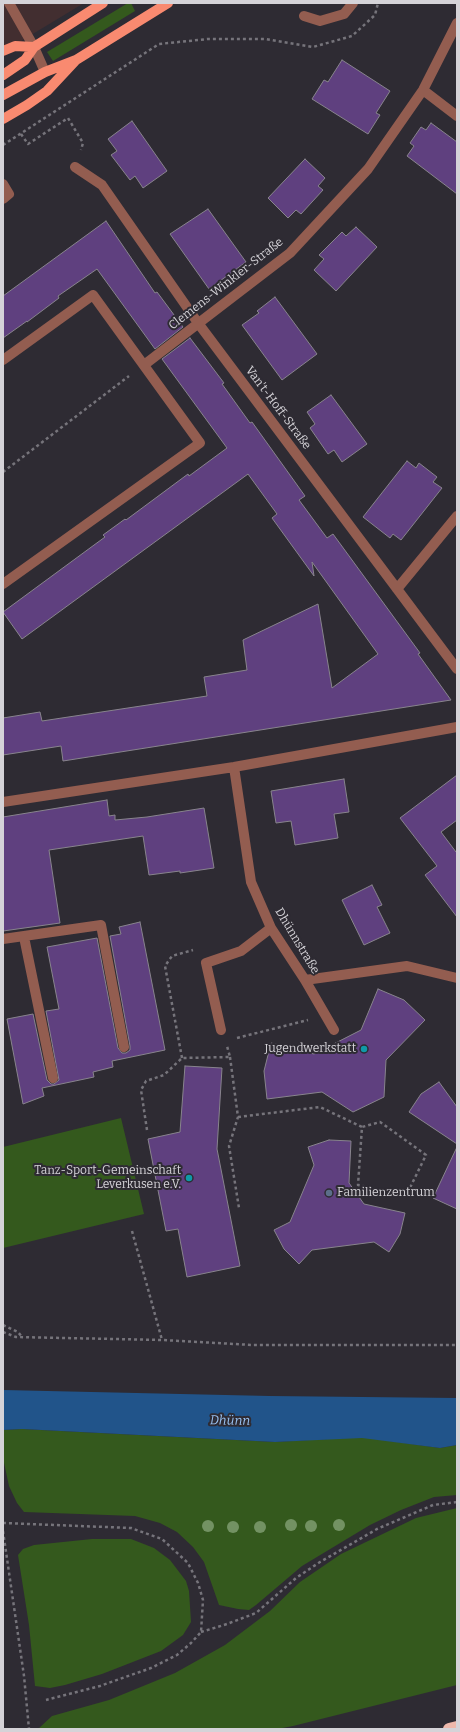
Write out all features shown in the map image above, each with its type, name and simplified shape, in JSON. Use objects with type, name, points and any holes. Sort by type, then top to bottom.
[{"type":"highway","points":[[449,1729],[457,1727]]},
{"type":"main road","points":[[3,75],[25,60],[34,46],[103,3]]},
{"type":"main road","points":[[3,95],[45,72],[76,60],[168,3]]},
{"type":"main road","points":[[3,49],[15,46],[34,46]]},
{"type":"main road","points":[[3,119],[26,106],[47,91],[76,60]]},
{"type":"street","points":[[9,3],[34,46],[45,72]]},
{"type":"street","points":[[304,16],[320,22],[344,14],[354,3]]},
{"type":"street","name":"Clemens-Winkler-Straße","points":[[144,365],[290,253],[368,169],[423,90],[457,23]]},
{"type":"street","points":[[423,90],[457,116]]},
{"type":"street","name":"Van't-Hoff-Straße","points":[[76,167],[102,185],[198,323],[457,669]]},
{"type":"street","points":[[3,184],[9,194],[3,199]]},
{"type":"street","points":[[3,360],[93,295],[200,443],[3,584]]},
{"type":"street","points":[[396,589],[457,516]]},
{"type":"street","points":[[3,802],[234,767],[457,727]]},
{"type":"street","name":"Dhünnstraße","points":[[234,767],[251,882],[271,928],[305,980],[334,1030]]},
{"type":"street","points":[[3,939],[101,925],[124,1047]]},
{"type":"street","points":[[221,1030],[206,963],[241,951],[271,928]]},
{"type":"street","points":[[24,936],[53,1078]]},
{"type":"street","points":[[305,980],[407,966],[457,978]]},
{"type":"path","points":[[3,145],[160,44],[208,39],[265,39],[313,47],[352,36],[375,15],[378,3]]},
{"type":"path","points":[[21,134],[28,144],[68,118],[83,143],[76,167]]},
{"type":"path","points":[[3,472],[144,365]]},
{"type":"path","points":[[234,1039],[326,1016]]},
{"type":"path","points":[[226,1041],[230,1057],[238,1117],[229,1146],[239,1208]]},
{"type":"path","points":[[147,1130],[141,1090],[146,1081],[164,1075],[182,1058],[230,1057]]},
{"type":"path","points":[[238,1117],[320,1107],[362,1127],[380,1122],[426,1155],[406,1196],[358,1185],[362,1127]]},
{"type":"path","points":[[132,1231],[162,1340]]},
{"type":"path","points":[[3,1325],[18,1332],[22,1337]]},
{"type":"path","points":[[3,1332],[16,1337],[162,1340],[252,1345],[457,1345]]},
{"type":"path","points":[[46,1700],[100,1686],[151,1668],[177,1655],[191,1644],[201,1632],[256,1613],[296,1578],[320,1562],[377,1529],[433,1505],[457,1502]]},
{"type":"path","points":[[3,1522],[131,1528],[162,1539],[188,1563],[198,1583],[203,1600],[201,1632]]},
{"type":"path","points":[[3,1531],[24,1676],[29,1729]]},
{"type":"shaded area","points":[[3,3],[84,3],[3,52]]},
{"type":"green space","points":[[128,3],[131,3],[135,11],[53,61],[47,52]]},
{"type":"green space","points":[[121,1118],[144,1214],[3,1248],[3,1147]]},
{"type":"green space","points":[[22,1429],[275,1442],[362,1437],[440,1448],[457,1445],[457,1495],[434,1497],[401,1510],[370,1525],[302,1566],[249,1610],[238,1609],[219,1605],[204,1562],[193,1547],[177,1532],[160,1523],[135,1516],[24,1512],[17,1503],[9,1486],[3,1458],[3,1430]]},
{"type":"green space","points":[[457,1508],[457,1685],[277,1729],[38,1729],[52,1716],[109,1700],[175,1673],[225,1645],[270,1611],[300,1582],[341,1554],[416,1518]]},
{"type":"green space","points":[[92,1539],[131,1539],[154,1548],[170,1560],[186,1581],[189,1591],[191,1622],[183,1635],[161,1651],[102,1674],[65,1685],[50,1688],[35,1686],[29,1625],[18,1555],[23,1549],[34,1545]]},
{"type":"water","name":"Dhünn","points":[[3,1390],[270,1396],[457,1398],[457,1445],[440,1448],[362,1438],[275,1442],[22,1429],[3,1430]]},
{"type":"building","points":[[342,60],[390,91],[376,113],[380,115],[368,134],[312,99],[324,80],[328,82]]},
{"type":"building","points":[[132,121],[167,171],[143,188],[135,176],[130,180],[111,155],[117,151],[108,139]]},
{"type":"building","points":[[431,123],[457,142],[457,194],[407,156],[414,146],[410,143],[421,127],[426,130]]},
{"type":"building","points":[[305,159],[325,178],[318,186],[323,190],[301,214],[296,210],[288,218],[268,198]]},
{"type":"building","points":[[208,209],[246,262],[209,289],[170,234]]},
{"type":"building","points":[[106,221],[155,293],[157,292],[183,327],[155,349],[97,269],[58,296],[59,298],[3,338],[3,296]]},
{"type":"building","points":[[356,227],[377,247],[336,291],[314,270],[324,259],[319,255],[342,232],[346,236]]},
{"type":"building","points":[[275,297],[317,354],[282,380],[242,325],[259,313],[257,311]]},
{"type":"building","points":[[190,338],[224,383],[222,384],[250,423],[252,422],[305,496],[299,500],[327,538],[333,534],[420,653],[418,654],[451,700],[63,761],[61,746],[3,755],[3,718],[40,712],[42,721],[207,696],[204,677],[247,670],[243,640],[318,604],[332,688],[378,654],[312,562],[314,576],[272,518],[277,514],[248,474],[22,639],[3,612],[105,537],[103,535],[227,448],[162,359]]},
{"type":"building","points":[[331,395],[367,444],[342,462],[334,450],[328,454],[310,428],[315,424],[307,412]]},
{"type":"building","points":[[407,461],[416,468],[419,463],[437,477],[433,482],[442,488],[401,540],[393,534],[390,538],[363,517]]},
{"type":"building","points":[[457,775],[457,820],[441,832],[456,852],[457,851],[457,917],[425,875],[437,866],[400,818]]},
{"type":"building","points":[[344,779],[349,812],[334,814],[338,838],[295,845],[291,821],[276,823],[271,791]]},
{"type":"building","points":[[107,800],[109,816],[115,815],[115,820],[147,817],[204,808],[214,868],[180,873],[180,871],[149,875],[143,836],[49,850],[60,923],[3,931],[3,817]]},
{"type":"building","points":[[372,885],[382,905],[377,907],[390,933],[364,945],[342,900]]},
{"type":"building","points":[[140,922],[165,1050],[112,1061],[113,1067],[93,1072],[94,1077],[42,1088],[44,1096],[23,1104],[7,1019],[33,1014],[47,1080],[51,1084],[54,1084],[59,1080],[46,1011],[59,1009],[47,947],[97,938],[118,1048],[122,1053],[126,1053],[130,1050],[130,1046],[110,936],[121,934],[119,927]]},
{"type":"building","name":"Jugendwerkstatt","points":[[378,989],[404,1000],[425,1020],[386,1060],[384,1097],[353,1112],[322,1092],[267,1099],[264,1071],[271,1043],[314,1054],[361,1030]]},
{"type":"building","name":"Tanz-Sport-Gemeinschaft Leverkusen e.V.","points":[[185,1066],[222,1068],[217,1149],[240,1266],[187,1277],[178,1229],[166,1231],[148,1139],[180,1132]]},
{"type":"building","points":[[439,1082],[457,1107],[457,1144],[409,1112],[421,1094]]},
{"type":"building","name":"Familienzentrum","points":[[329,1140],[351,1141],[349,1183],[364,1204],[405,1213],[400,1234],[389,1252],[374,1242],[312,1250],[299,1264],[284,1249],[274,1230],[290,1222],[314,1165],[308,1147]]},
{"type":"building","points":[[457,1147],[457,1209],[433,1198]]},
{"type":"place","name":"Jugendwerkstatt","points":[[364,1049]]},
{"type":"place","name":"Tanz-Sport-Gemeinschaft Leverkusen e.V.","points":[[189,1178]]},
{"type":"place","name":"Familienzentrum","points":[[329,1193]]}]
